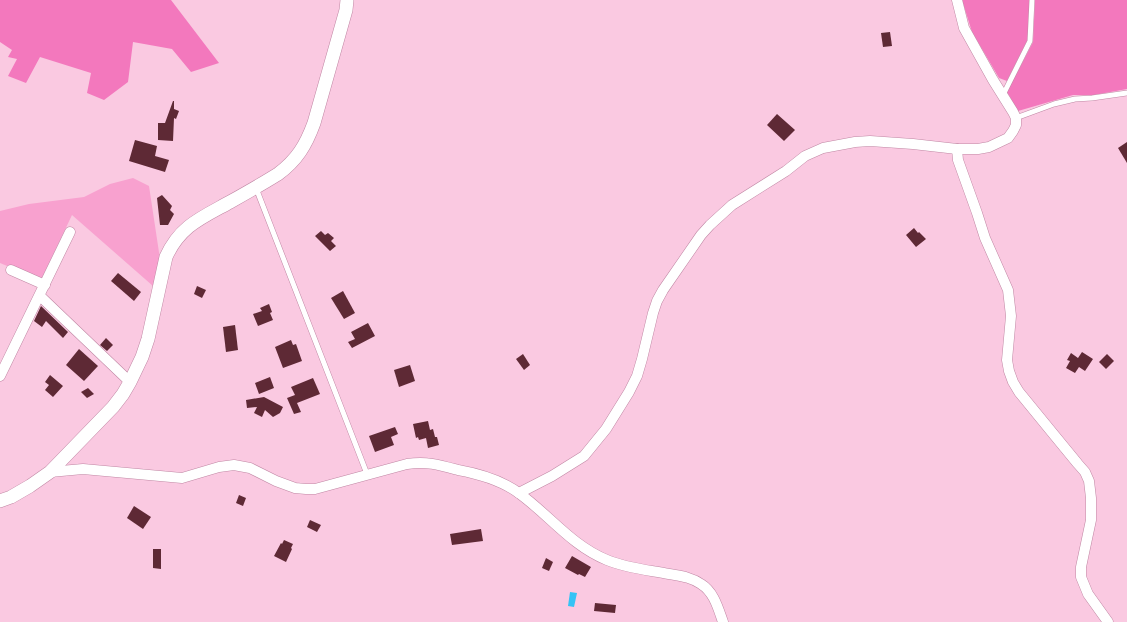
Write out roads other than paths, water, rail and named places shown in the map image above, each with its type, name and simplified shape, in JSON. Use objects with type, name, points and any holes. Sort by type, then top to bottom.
[{"type":"street","points":[[0,501],[11,497],[30,486],[50,472],[113,407],[123,394],[142,357],[148,339],[166,257],[171,246],[184,230],[194,222],[278,174],[288,166],[302,149],[309,137],[314,123],[342,27],[347,0]]},
{"type":"street","points":[[519,493],[552,476],[584,456],[606,429],[637,376],[653,313],[663,290],[701,235],[732,205],[786,171],[805,156],[823,148],[855,142],[870,141],[957,149],[989,147],[1008,138],[1016,125],[1016,118],[964,28],[957,0]]},
{"type":"street","points":[[957,149],[958,160],[985,238],[1008,290],[1011,316],[1008,353],[1009,371],[1013,382],[1019,392],[1085,472],[1089,481],[1091,520],[1081,577],[1088,594],[1108,622]]},
{"type":"street","points":[[0,376],[70,232]]},
{"type":"street","points":[[11,270],[45,285]]},
{"type":"street","points":[[40,296],[130,382]]},
{"type":"street","points":[[50,472],[83,469],[182,478],[219,467],[234,465],[250,468],[284,485],[306,489],[316,488],[407,464],[418,462],[428,463],[486,477],[500,482],[519,493],[570,537],[602,558],[625,565],[689,578],[699,582],[713,596],[723,622]]},
{"type":"lane","points":[[1002,96],[1030,41],[1032,0]]},
{"type":"lane","points":[[1016,118],[1054,104],[1075,99],[1127,93]]},
{"type":"lane","points":[[256,187],[367,474]]},
{"type":"water","points":[[570,592],[577,593],[574,607],[568,606]]}]
